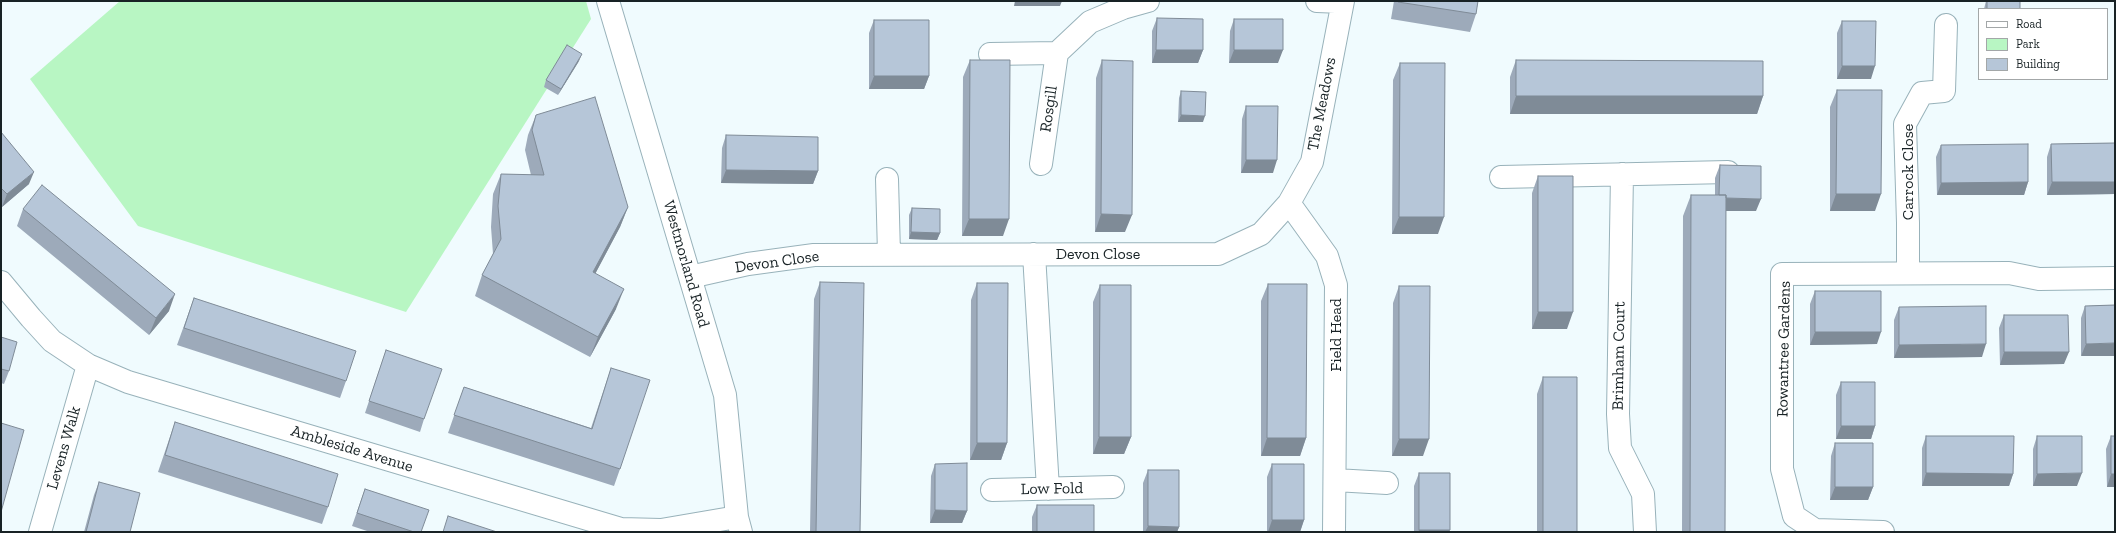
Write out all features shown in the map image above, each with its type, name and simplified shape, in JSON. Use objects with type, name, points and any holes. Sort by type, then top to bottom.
[{"type":"street","name":"Westmorland Road","points":[[608,1],[725,395],[739,524]]},
{"type":"street","points":[[990,54],[1057,53],[1090,22],[1123,8],[1148,1]]},
{"type":"street","points":[[1317,1],[1342,2]]},
{"type":"street","name":"The Meadows","points":[[1289,203],[1312,162],[1342,2]]},
{"type":"street","name":"Carrock Close","points":[[1908,272],[1905,124],[1922,93],[1944,91],[1946,25]]},
{"type":"street","name":"Rosgill","points":[[1041,164],[1057,53]]},
{"type":"street","points":[[1501,176],[1728,172]]},
{"type":"street","name":"Brimham Court","points":[[1622,174],[1618,414],[1620,448],[1643,494],[1645,532]]},
{"type":"street","points":[[887,179],[889,254]]},
{"type":"street","name":"Devon Close","points":[[690,277],[748,264],[814,255],[1218,254],[1261,234],[1289,203]]},
{"type":"street","name":"Field Head","points":[[1289,203],[1327,256],[1336,285],[1334,532]]},
{"type":"street","points":[[1034,254],[1048,489]]},
{"type":"street","name":"Rowantree Gardens","points":[[1883,532],[1815,530],[1794,516],[1782,469],[1782,274],[1908,272],[2009,273],[2039,279],[2115,278]]},
{"type":"street","name":"Ambleside Avenue","points":[[1,282],[31,318],[52,340],[88,365],[128,382],[621,530],[661,530],[739,524]]},
{"type":"street","name":"Levens Walk","points":[[40,532],[88,365]]},
{"type":"street","points":[[1335,480],[1387,483]]},
{"type":"street","name":"Low Fold","points":[[992,490],[1113,487]]},
{"type":"green space","points":[[120,1],[586,1],[591,19],[406,312],[138,226],[30,79]]},
{"type":"building","points":[[1398,1],[1478,1],[1476,14]]},
{"type":"building","points":[[1987,1],[2020,1],[2020,8],[1987,8]]},
{"type":"building","points":[[1157,18],[1203,19],[1203,50],[1156,50]]},
{"type":"building","points":[[1234,19],[1283,19],[1283,50],[1234,50]]},
{"type":"building","points":[[874,20],[929,20],[929,76],[874,76]]},
{"type":"building","points":[[1842,21],[1876,21],[1875,66],[1842,66]]},
{"type":"building","points":[[567,45],[582,54],[561,89],[546,80]]},
{"type":"building","points":[[970,60],[1010,60],[1009,219],[969,219]]},
{"type":"building","points":[[1102,60],[1133,61],[1132,215],[1101,214]]},
{"type":"building","points":[[1516,60],[1763,61],[1763,96],[1516,96]]},
{"type":"building","points":[[1400,63],[1445,63],[1444,217],[1399,217]]},
{"type":"building","points":[[1837,90],[1882,90],[1881,194],[1836,194]]},
{"type":"building","points":[[1181,91],[1206,92],[1205,116],[1181,115]]},
{"type":"building","points":[[595,97],[628,207],[593,272],[624,289],[598,337],[482,275],[501,239],[498,206],[501,174],[544,175],[532,130],[536,115]]},
{"type":"building","points":[[1246,106],[1278,106],[1277,160],[1246,160]]},
{"type":"building","points":[[1,132],[34,172],[7,194],[1,188]]},
{"type":"building","points":[[726,135],[818,137],[818,171],[726,170]]},
{"type":"building","points":[[2115,143],[2115,182],[2052,182],[2051,144]]},
{"type":"building","points":[[2028,144],[2028,182],[1941,183],[1941,145]]},
{"type":"building","points":[[1720,165],[1761,166],[1761,199],[1726,198],[1726,195],[1719,195]]},
{"type":"building","points":[[1538,176],[1573,176],[1573,312],[1538,312]]},
{"type":"building","points":[[42,185],[175,294],[156,318],[23,209]]},
{"type":"building","points":[[1691,195],[1726,195],[1725,532],[1690,532]]},
{"type":"building","points":[[912,208],[940,209],[940,233],[911,232]]},
{"type":"building","points":[[820,282],[864,283],[860,532],[816,532]]},
{"type":"building","points":[[977,283],[1008,283],[1007,443],[977,443]]},
{"type":"building","points":[[1268,284],[1307,284],[1306,438],[1267,438]]},
{"type":"building","points":[[1100,285],[1131,285],[1131,437],[1099,437]]},
{"type":"building","points":[[1399,286],[1430,286],[1429,439],[1399,439]]},
{"type":"building","points":[[1815,291],[1881,291],[1881,332],[1815,332]]},
{"type":"building","points":[[194,298],[356,351],[346,381],[184,328]]},
{"type":"building","points":[[2115,305],[2115,343],[2086,344],[2085,306]]},
{"type":"building","points":[[1986,306],[1986,344],[1899,345],[1899,307]]},
{"type":"building","points":[[2004,315],[2068,315],[2069,352],[2004,352]]},
{"type":"building","points":[[1,337],[17,342],[9,371],[1,369]]},
{"type":"building","points":[[386,350],[442,369],[424,419],[369,401]]},
{"type":"building","points":[[611,368],[650,380],[620,469],[454,415],[464,387],[592,429]]},
{"type":"building","points":[[1543,377],[1577,377],[1577,532],[1543,532]]},
{"type":"building","points":[[1841,382],[1875,382],[1875,426],[1841,426]]},
{"type":"building","points":[[175,422],[338,474],[328,507],[165,455]]},
{"type":"building","points":[[1,423],[24,430],[1,512]]},
{"type":"building","points":[[1926,436],[2014,436],[2013,474],[1926,473]]},
{"type":"building","points":[[2037,436],[2082,436],[2082,473],[2037,474]]},
{"type":"building","points":[[2111,436],[2115,436],[2115,474],[2111,474]]},
{"type":"building","points":[[1835,443],[1873,443],[1873,487],[1835,487]]},
{"type":"building","points":[[967,463],[967,511],[935,510],[935,464]]},
{"type":"building","points":[[1272,464],[1304,464],[1304,520],[1272,520]]},
{"type":"building","points":[[1148,470],[1179,470],[1179,527],[1148,526]]},
{"type":"building","points":[[1419,473],[1450,473],[1450,530],[1419,530]]},
{"type":"building","points":[[99,482],[140,493],[130,532],[86,532]]},
{"type":"building","points":[[365,489],[429,510],[421,532],[414,532],[357,513]]},
{"type":"building","points":[[1037,505],[1094,505],[1094,532],[1037,532]]},
{"type":"building","points":[[448,516],[497,532],[443,532]]}]
